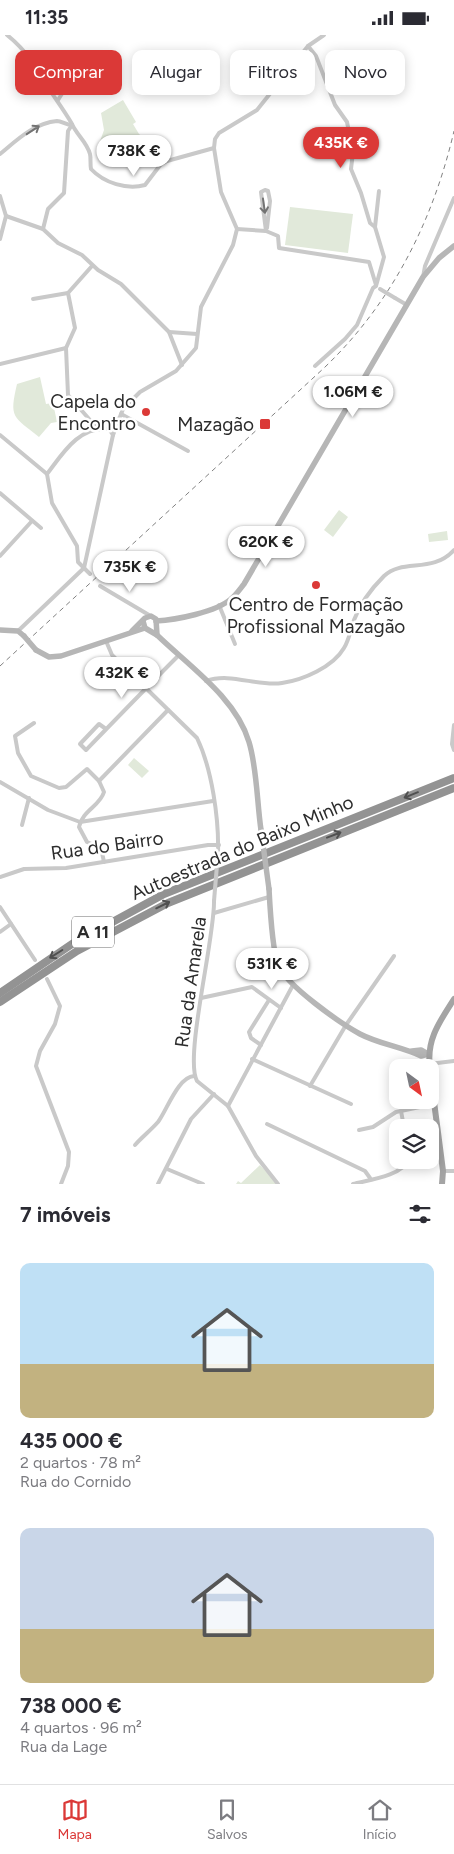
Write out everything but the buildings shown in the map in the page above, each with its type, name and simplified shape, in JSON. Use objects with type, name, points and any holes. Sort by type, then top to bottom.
[{"type":"highway","name":"Autoestrada do Baixo Minho","points":[[0,993],[72,944],[164,894],[454,778]]},
{"type":"highway","name":"Autoestrada do Baixo Minho","points":[[0,1002],[77,951],[168,903],[454,788]]},
{"type":"main road","points":[[429,1059],[428,1054],[434,1032],[454,999]]},
{"type":"main road","points":[[435,1109],[444,1171],[442,1184]]},
{"type":"street","points":[[7,35],[24,50],[41,71],[90,154],[91,169],[109,181],[120,185],[145,185],[161,164],[214,148]]},
{"type":"street","points":[[109,429],[140,392],[176,371],[196,348],[201,307],[233,245],[237,229],[221,192],[214,148],[215,139],[219,133],[257,110],[308,46],[324,35]]},
{"type":"street","points":[[308,46],[316,56],[335,105],[347,122],[353,152],[351,169],[370,223],[375,227]]},
{"type":"street","points":[[58,100],[61,95]]},
{"type":"street","points":[[0,154],[14,140],[39,125],[57,121],[72,125]]},
{"type":"street","points":[[43,229],[48,209],[64,193],[68,131],[72,125]]},
{"type":"street","points":[[265,190],[269,194],[266,229],[261,192],[265,190]]},
{"type":"street","points":[[0,191],[6,216],[0,239]]},
{"type":"street","points":[[315,366],[345,339],[357,325],[378,288],[384,257],[375,227],[379,191]]},
{"type":"street","points":[[423,277],[425,266],[454,198]]},
{"type":"street","points":[[6,216],[43,229],[58,243],[82,255],[92,266],[121,284],[169,332],[182,365]]},
{"type":"street","points":[[237,229],[266,229],[278,236],[279,248],[369,262],[372,277],[378,288],[407,305]]},
{"type":"street","points":[[0,630],[18,631],[36,650],[49,657],[61,656],[147,628],[156,623],[219,605],[232,598],[244,584],[423,277],[439,258],[454,246]]},
{"type":"street","points":[[33,299],[68,293],[92,266]]},
{"type":"street","points":[[68,293],[75,328],[66,348],[68,395],[97,428]]},
{"type":"street","points":[[169,332],[197,334]]},
{"type":"street","points":[[0,364],[66,348]]},
{"type":"street","points":[[18,631],[84,568],[114,435],[121,415]]},
{"type":"street","points":[[121,415],[188,451]]},
{"type":"street","points":[[47,474],[71,443],[97,428],[109,429],[114,435]]},
{"type":"street","points":[[0,435],[47,474],[52,503],[77,546],[78,562],[90,574]]},
{"type":"street","points":[[0,493],[41,528]]},
{"type":"street","points":[[0,556],[32,521]]},
{"type":"street","points":[[205,681],[232,679],[272,685],[294,680],[318,670],[334,660],[344,647],[362,604],[384,575],[392,570],[403,567],[434,564],[454,551]]},
{"type":"street","points":[[100,585],[153,616],[157,635]]},
{"type":"street","points":[[219,605],[235,644]]},
{"type":"street","points":[[130,633],[149,615]]},
{"type":"street","points":[[143,621],[147,628],[157,635],[205,681],[236,714],[250,744],[277,963],[284,977],[346,1025],[361,1034],[412,1051],[421,1050],[428,1054]]},
{"type":"street","name":"Rua da Amarela","points":[[106,641],[112,655],[197,738],[205,755],[220,837],[214,913],[194,1049],[194,1076],[197,1081],[228,1106]]},
{"type":"street","points":[[106,729],[99,724],[80,744],[86,750],[178,656]]},
{"type":"street","points":[[99,781],[168,710]]},
{"type":"street","points":[[34,723],[15,736],[18,753],[31,776],[59,788],[66,787],[87,769],[99,781],[104,791],[103,797],[84,813],[80,822],[80,830],[84,840],[101,848],[104,862]]},
{"type":"street","points":[[454,725],[452,744],[454,750]]},
{"type":"street","points":[[0,782],[48,810],[80,822],[213,801]]},
{"type":"street","points":[[22,825],[30,799]]},
{"type":"street","name":"Rua do Bairro","points":[[0,877],[24,869],[66,867],[208,845],[219,845]]},
{"type":"street","points":[[214,913],[269,897]]},
{"type":"street","points":[[0,907],[35,960]]},
{"type":"street","points":[[0,932],[11,924]]},
{"type":"street","points":[[310,1086],[346,1025],[394,956]]},
{"type":"street","points":[[47,979],[60,1007],[59,1014],[40,1051],[36,1067],[69,1152],[68,1166],[61,1184]]},
{"type":"street","points":[[278,1184],[256,1156],[228,1106],[293,985]]},
{"type":"street","points":[[201,998],[252,987],[281,1008]]},
{"type":"street","points":[[262,1045],[251,1037],[250,1033],[269,1000]]},
{"type":"street","points":[[252,1059],[351,1104]]},
{"type":"street","points":[[439,1065],[454,1061]]},
{"type":"street","points":[[135,1145],[156,1123],[174,1093],[187,1078],[194,1076]]},
{"type":"street","points":[[158,1184],[191,1119],[214,1094]]},
{"type":"street","points":[[359,1130],[373,1127],[392,1114],[410,1109]]},
{"type":"street","points":[[401,1111],[402,1119]]},
{"type":"street","points":[[267,1124],[365,1171],[370,1178]]},
{"type":"street","points":[[166,1169],[203,1184]]},
{"type":"street","points":[[353,1184],[398,1172],[402,1169]]},
{"type":"street","points":[[444,1171],[454,1171]]},
{"type":"green space","points":[[123,100],[136,122],[133,124],[139,134],[160,152],[153,159],[121,154],[98,147],[104,130],[101,113]]},
{"type":"green space","points":[[290,207],[353,214],[348,253],[285,245]]},
{"type":"green space","points":[[40,377],[46,404],[53,403],[57,422],[51,423],[39,437],[23,425],[15,415],[13,404],[17,384]]},
{"type":"green space","points":[[339,510],[348,517],[333,537],[324,530]]},
{"type":"green space","points":[[447,531],[448,540],[429,542],[428,534]]},
{"type":"green space","points":[[134,758],[149,771],[142,778],[128,765]]},
{"type":"green space","points":[[260,1165],[278,1184],[236,1184],[238,1181],[241,1183]]},
{"type":"railway","points":[[0,666],[324,368],[348,343],[370,316],[407,259],[434,197],[454,131]]},
{"type":"place","name":"Capela do Encontro","points":[[146,412]]},
{"type":"place","name":"Mazagão","points":[[265,424]]},
{"type":"place","name":"Centro de Formação Profissional Mazagão","points":[[316,585]]}]
